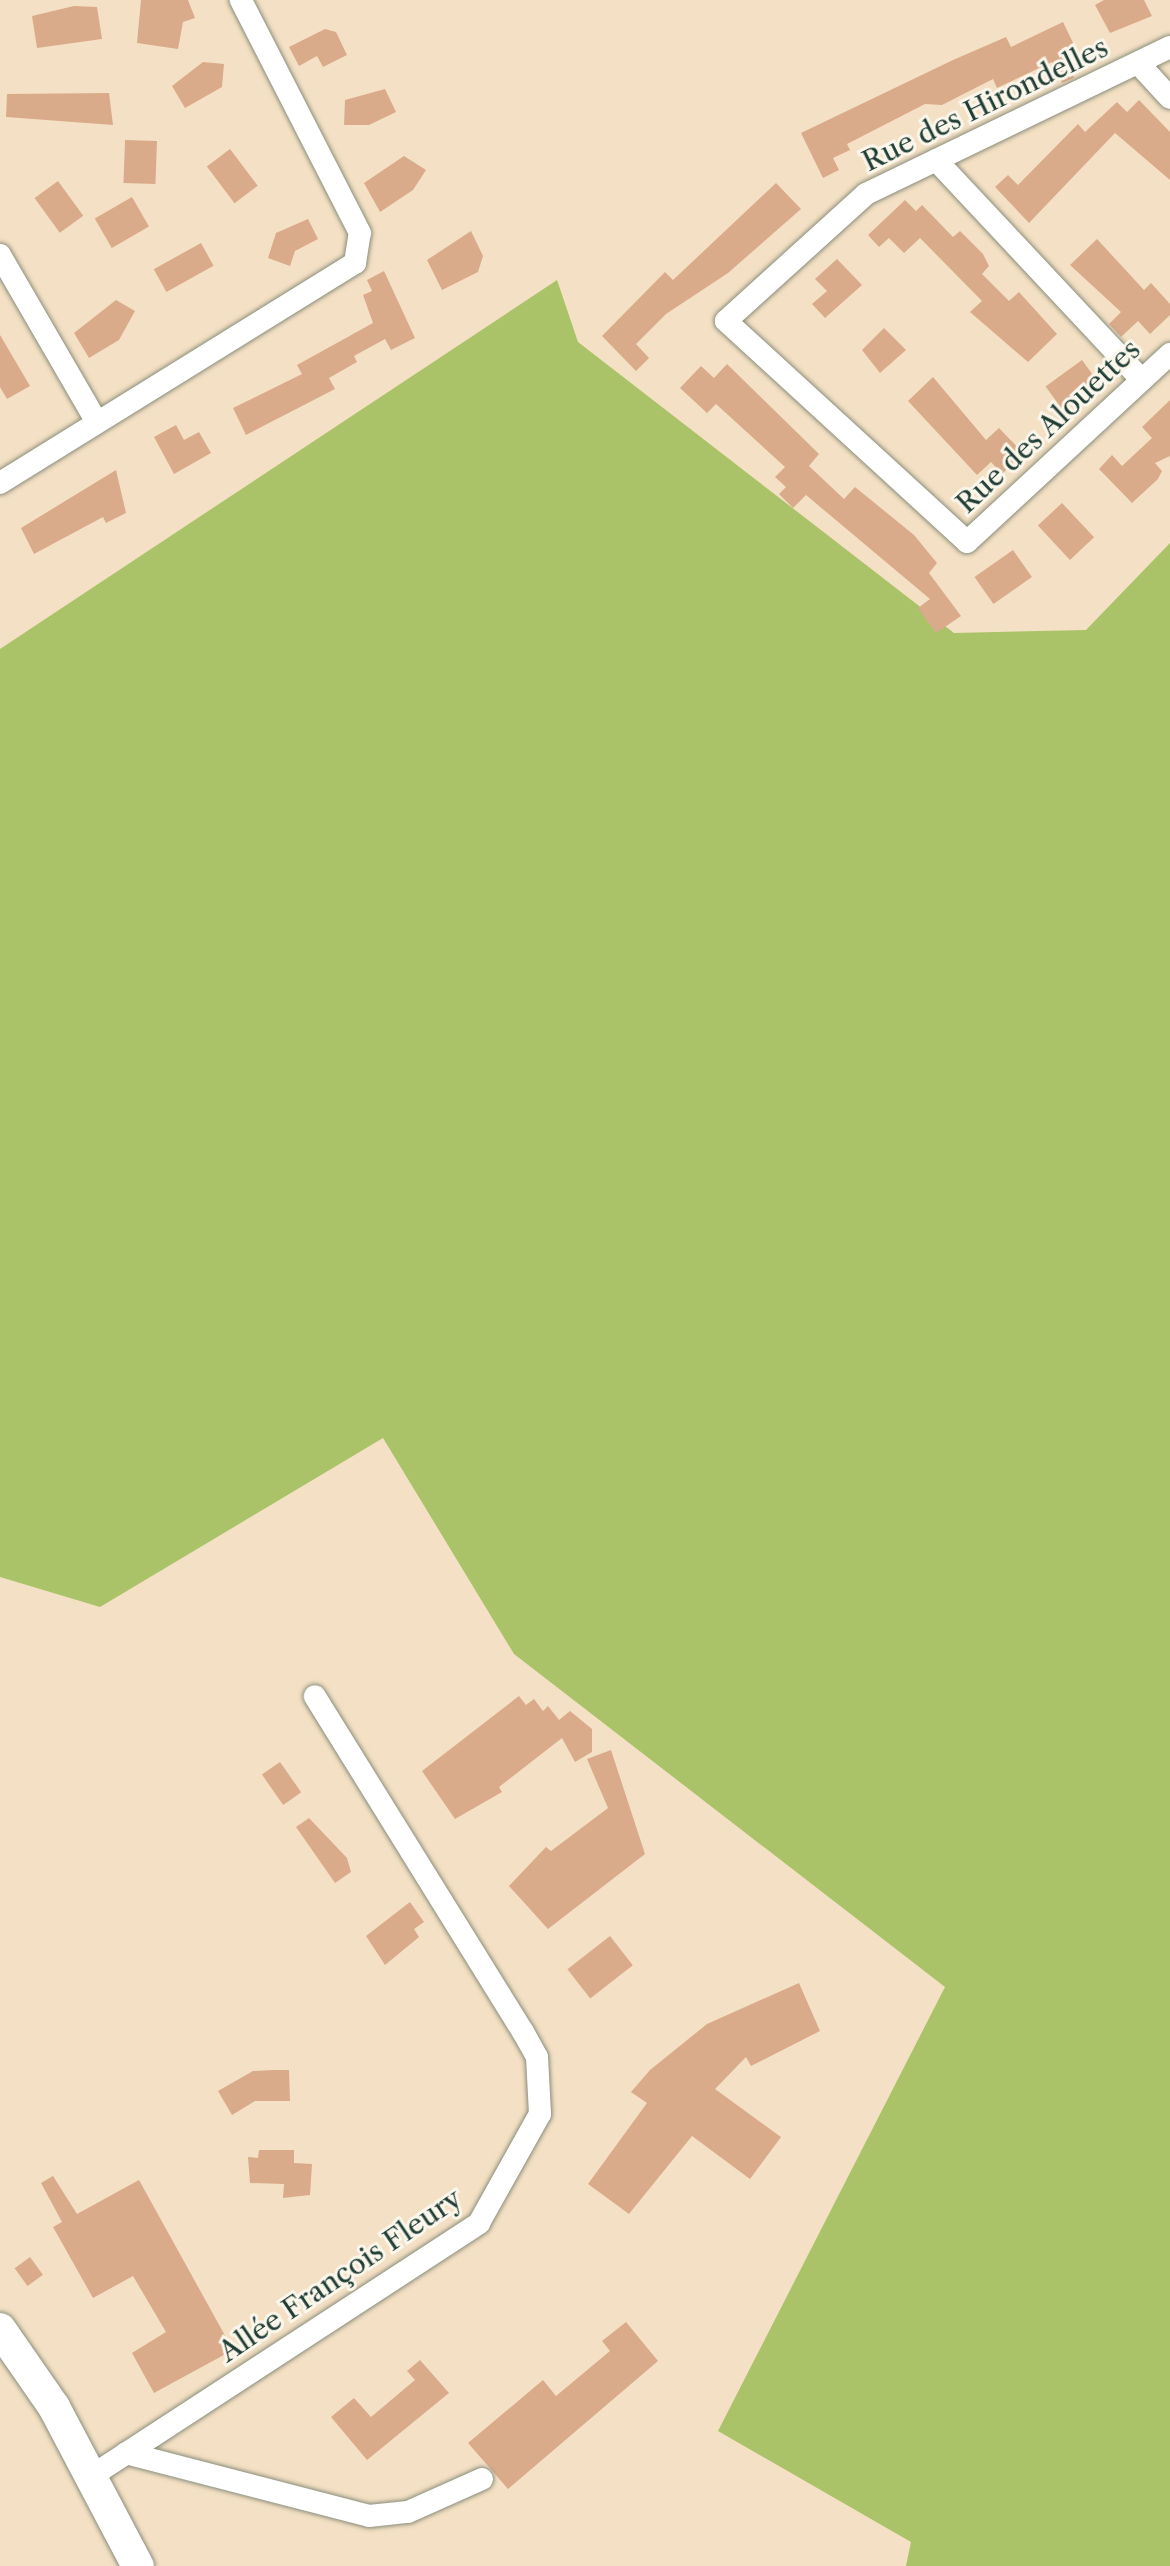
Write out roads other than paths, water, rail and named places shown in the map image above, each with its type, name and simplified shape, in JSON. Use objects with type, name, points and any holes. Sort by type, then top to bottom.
[{"type":"main road","points":[[0,2329],[93,2475],[138,2566]]},
{"type":"street","points":[[0,483],[355,263],[360,233],[241,0]]},
{"type":"street","name":"Rue des Hirondelles","points":[[967,542],[726,321],[866,194],[1170,47]]},
{"type":"street","points":[[1138,63],[1170,98]]},
{"type":"street","points":[[936,160],[1142,380]]},
{"type":"street","points":[[0,255],[97,422]]},
{"type":"street","name":"Rue des Alouettes","points":[[967,542],[1170,354]]},
{"type":"street","name":"Allée François Fleury","points":[[93,2475],[479,2223],[540,2114],[530,2045],[315,1696]]},
{"type":"street","points":[[126,2453],[369,2516],[408,2512],[482,2479]]}]
